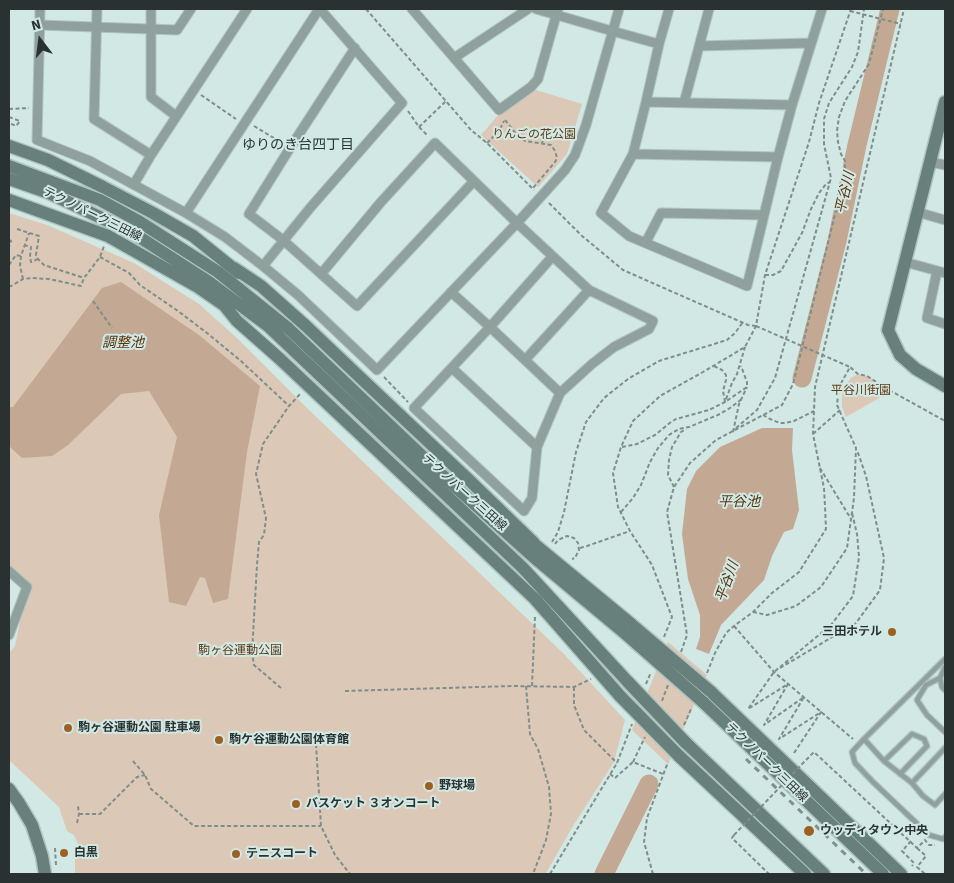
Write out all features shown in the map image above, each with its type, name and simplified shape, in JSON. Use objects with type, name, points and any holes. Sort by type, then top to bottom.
[{"type":"main road","points":[[945,106],[888,330],[900,355],[916,369],[945,386]]},
{"type":"main road","points":[[9,146],[48,160],[153,213],[193,236],[234,268],[275,306],[289,329]]},
{"type":"main road","name":"テクノパーク三田線","points":[[9,166],[100,200],[140,222],[218,272],[289,329],[439,480],[628,682],[824,874]]},
{"type":"main road","name":"テクノパーク三田線","points":[[9,179],[49,193],[133,233],[209,282],[268,326],[439,480],[537,560],[629,629],[698,704],[882,874]]},
{"type":"main road","points":[[9,200],[108,236],[198,287],[284,352],[306,362]]},
{"type":"main road","points":[[234,268],[262,286],[306,326],[534,544],[629,629],[707,685],[906,870]]},
{"type":"main road","points":[[224,305],[238,321],[510,574],[535,599],[675,757],[805,874]]},
{"type":"main road","points":[[439,480],[463,485],[534,544]]},
{"type":"main road","points":[[439,480],[510,574]]},
{"type":"main road","points":[[9,789],[32,825],[42,856],[45,874]]},
{"type":"street","points":[[40,9],[37,140],[90,161],[134,184],[225,238],[298,295],[377,370],[565,170],[575,154],[586,125],[619,9]]},
{"type":"street","points":[[97,9],[94,118],[151,155]]},
{"type":"street","points":[[151,9],[151,97],[176,116]]},
{"type":"street","points":[[40,25],[178,30],[191,9]]},
{"type":"street","points":[[134,184],[176,116],[247,9]]},
{"type":"street","points":[[186,214],[320,9],[402,103],[335,178],[263,266]]},
{"type":"street","points":[[454,58],[528,9]]},
{"type":"street","points":[[536,9],[557,12],[612,31],[659,44]]},
{"type":"street","points":[[669,9],[633,154],[601,213],[629,236],[747,286],[792,105],[822,9]]},
{"type":"street","points":[[684,103],[708,9]]},
{"type":"street","points":[[417,10],[454,58],[499,110],[531,87],[538,78],[557,12]]},
{"type":"street","points":[[699,46],[811,44]]},
{"type":"street","points":[[355,48],[249,214],[283,240],[357,306],[474,180]]},
{"type":"street","points":[[646,102],[792,105]]},
{"type":"street","points":[[321,274],[381,202],[435,143],[552,257],[589,290],[653,321],[649,329],[614,347],[560,393],[537,448],[532,498],[524,511],[414,408],[552,257]]},
{"type":"street","points":[[633,154],[778,157]]},
{"type":"street","points":[[930,162],[945,165]]},
{"type":"street","points":[[917,212],[945,220]]},
{"type":"street","points":[[646,242],[662,213],[764,215]]},
{"type":"street","points":[[905,262],[941,272],[927,318],[945,324]]},
{"type":"street","points":[[525,360],[589,290]]},
{"type":"street","points":[[451,292],[560,393]]},
{"type":"street","points":[[452,368],[537,448]]},
{"type":"street","points":[[9,571],[27,587],[9,635]]},
{"type":"lane","points":[[945,658],[852,752],[855,762],[873,782],[929,835],[943,839],[945,837]]},
{"type":"lane","points":[[945,667],[940,678],[942,687],[945,690]]},
{"type":"lane","points":[[940,678],[926,685],[917,700],[927,715],[945,732]]},
{"type":"lane","points":[[884,760],[912,734],[924,739],[928,746],[900,774]]},
{"type":"lane","points":[[864,739],[884,760],[935,805],[945,794]]},
{"type":"lane","points":[[912,783],[945,748]]},
{"type":"path","points":[[366,9],[471,130],[581,235],[624,270],[850,368],[945,421]]},
{"type":"path","points":[[733,432],[757,410],[775,378],[832,178],[824,144],[824,119],[829,103],[852,66],[858,52],[864,9]]},
{"type":"path","points":[[681,653],[687,635],[667,512],[674,487],[690,463],[716,440],[782,404],[793,384],[845,174],[845,161],[838,142],[839,117],[845,101],[869,64],[883,9]]},
{"type":"path","points":[[707,685],[719,647],[726,633],[799,572],[826,529],[824,488],[813,434],[815,387],[904,9]]},
{"type":"path","points":[[725,402],[741,363],[745,347],[756,326],[765,275],[809,142],[819,103],[851,10],[901,24]]},
{"type":"path","points":[[194,90],[245,123],[290,148]]},
{"type":"path","points":[[419,126],[446,101]]},
{"type":"path","points":[[402,103],[419,126],[435,143]]},
{"type":"path","points":[[9,109],[38,108]]},
{"type":"path","points":[[499,110],[517,135],[525,141],[554,148],[555,162],[533,188]]},
{"type":"path","points":[[9,117],[20,122],[16,126],[9,124]]},
{"type":"path","points":[[486,143],[499,131],[505,120]]},
{"type":"path","points":[[542,144],[545,126]]},
{"type":"path","points":[[765,275],[773,275],[781,270],[802,233],[819,193],[830,182]]},
{"type":"path","points":[[17,229],[39,236],[36,256],[44,266],[84,278]]},
{"type":"path","points":[[23,279],[20,266],[21,256],[29,233]]},
{"type":"path","points":[[9,240],[11,241],[9,247]]},
{"type":"path","points":[[24,245],[31,247],[31,262],[38,260]]},
{"type":"path","points":[[9,265],[16,255],[21,256]]},
{"type":"path","points":[[9,287],[23,279],[49,279],[81,286],[84,278],[100,257],[129,273],[140,285],[214,338],[289,406]]},
{"type":"path","points":[[93,301],[112,328]]},
{"type":"path","points":[[552,542],[558,532],[562,519],[576,452],[586,422],[604,398],[628,379],[659,360],[727,340],[743,322]]},
{"type":"path","points":[[661,644],[672,617],[652,565],[630,531],[618,507],[613,473],[621,447],[633,421],[660,396],[745,347]]},
{"type":"path","points":[[733,432],[737,413],[747,387],[741,363]]},
{"type":"path","points":[[714,366],[722,370],[726,375],[723,391],[725,402]]},
{"type":"path","points":[[774,672],[856,623],[880,590],[884,558],[866,476],[837,405],[839,387],[850,368]]},
{"type":"path","points":[[377,370],[414,408]]},
{"type":"path","points":[[281,688],[254,665],[252,653],[259,542],[264,535],[266,518],[256,474],[263,444],[289,406],[308,386]]},
{"type":"path","points":[[621,447],[637,444],[656,435],[676,419],[709,410],[747,387]]},
{"type":"path","points":[[621,512],[633,498],[658,448],[669,435],[720,414],[742,399]]},
{"type":"path","points":[[813,434],[840,410]]},
{"type":"path","points":[[763,415],[785,423],[794,421],[814,411]]},
{"type":"path","points":[[674,487],[668,475],[672,447],[680,432],[689,427]]},
{"type":"path","points":[[753,612],[767,615],[796,606],[821,587],[847,548],[854,498],[856,448]]},
{"type":"path","points":[[818,466],[851,519]]},
{"type":"path","points":[[788,684],[748,709],[774,672],[831,624],[853,596],[859,557],[857,534],[852,513]]},
{"type":"path","points":[[580,548],[630,531]]},
{"type":"path","points":[[555,544],[563,538],[570,537],[577,541],[580,548],[578,554],[572,559]]},
{"type":"path","points":[[532,686],[535,599]]},
{"type":"path","points":[[734,626],[774,672],[859,744]]},
{"type":"path","points":[[644,690],[651,671]]},
{"type":"path","points":[[345,691],[526,686],[574,687],[601,674]]},
{"type":"path","points":[[660,705],[671,679]]},
{"type":"path","points":[[788,684],[764,724],[804,697]]},
{"type":"path","points":[[526,686],[530,734],[538,749],[549,787],[551,814],[546,840],[533,874]]},
{"type":"path","points":[[574,687],[574,705],[584,730],[617,763]]},
{"type":"path","points":[[804,697],[779,739],[822,712]]},
{"type":"path","points":[[683,736],[698,704]]},
{"type":"path","points":[[794,753],[822,712]]},
{"type":"path","points":[[550,874],[617,763],[634,717]]},
{"type":"path","points":[[610,774],[615,778],[633,762],[644,738]]},
{"type":"path","points":[[316,744],[321,826],[335,855],[350,874]]},
{"type":"path","points":[[769,874],[732,838],[814,752],[926,856],[917,867],[925,874]]},
{"type":"path","points":[[653,874],[644,842],[647,818],[663,774],[675,757]]},
{"type":"path","points":[[133,761],[145,775],[151,789],[194,826],[321,826]]},
{"type":"path","points":[[633,762],[663,774]]},
{"type":"path","points":[[79,814],[100,814],[137,777],[145,775]]},
{"type":"path","points":[[78,806],[78,824]]},
{"type":"path","points":[[917,848],[925,840],[929,844],[937,845]]},
{"type":"path","points":[[906,870],[914,864],[902,851],[911,842]]},
{"type":"path","points":[[55,848],[56,865]]},
{"type":"green space","name":"りんごの花公園","points":[[536,90],[582,104],[567,154],[538,187],[481,135],[501,112]]},
{"type":"green space","name":"駒ヶ谷運動公園","points":[[9,213],[47,225],[134,263],[199,304],[238,339],[308,409],[564,654],[625,720],[614,762],[573,826],[546,873],[75,874],[75,855],[78,846],[74,835],[67,831],[59,807],[9,760],[9,653],[15,646],[27,587],[9,571]]},
{"type":"green space","name":"平谷川街園","points":[[858,374],[867,376],[889,390],[886,394],[846,417],[842,407],[842,394],[846,384]]},
{"type":"green space","points":[[668,642],[707,675],[668,764],[632,730]]},
{"type":"water","name":"調整池","points":[[121,282],[199,335],[260,386],[247,452],[228,599],[213,603],[205,578],[200,577],[186,606],[169,602],[159,515],[177,437],[149,391],[121,394],[68,445],[52,456],[22,458],[9,446],[9,407],[13,407],[102,288]]},
{"type":"water","name":"平谷池","points":[[762,428],[793,428],[792,450],[799,510],[793,529],[784,532],[772,556],[764,580],[721,625],[709,654],[696,649],[700,637],[700,615],[688,579],[682,534],[687,489],[696,471],[720,447]]},
{"type":"waterway","name":"平谷川","points":[[802,378],[837,241],[857,145],[890,9]]},
{"type":"waterway","name":"平谷川","points":[[604,874],[649,784]]},
{"type":"railway","points":[[746,759],[866,874]]},
{"type":"place","name":"三田ホテル","points":[[892,632]]},
{"type":"place","name":"駒ヶ谷運動公園 駐車場","points":[[68,728]]},
{"type":"place","name":"駒ケ谷運動公園体育館","points":[[219,740]]},
{"type":"place","name":"野球場","points":[[429,786]]},
{"type":"place","name":"バスケット ３オンコート","points":[[296,804]]},
{"type":"place","name":"ウッディタウン中央","points":[[809,831]]},
{"type":"place","name":"白黒","points":[[64,853]]},
{"type":"place","name":"テニスコート","points":[[236,854]]},
{"type":"district","name":"ゆりのき台四丁目","points":[[298,146]]}]
